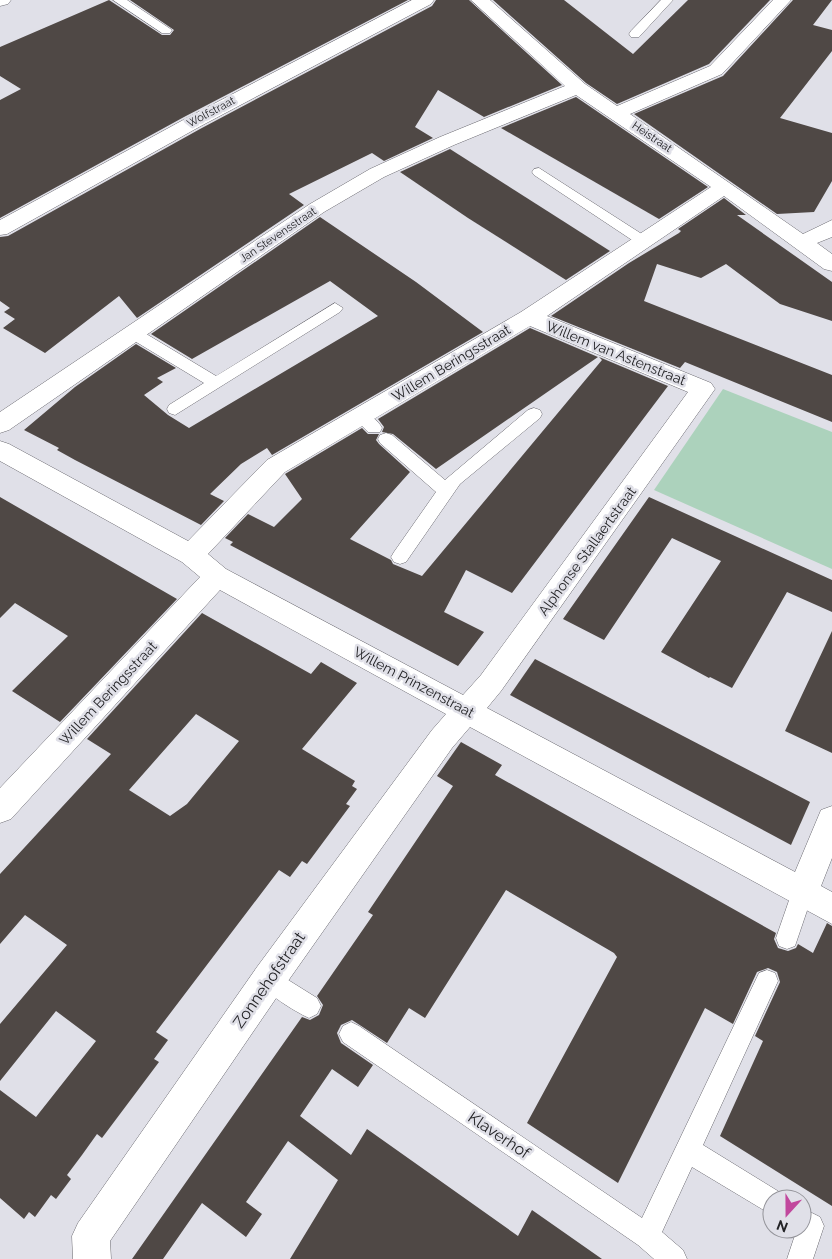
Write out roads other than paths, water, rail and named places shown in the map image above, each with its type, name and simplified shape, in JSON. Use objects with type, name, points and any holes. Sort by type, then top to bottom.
[{"type":"street","name":"Wolfstraat","points":[[0,229],[192,123],[425,0]]},
{"type":"street","name":"Heistraat","points":[[480,0],[578,88],[724,186],[832,264]]},
{"type":"street","points":[[617,113],[716,70],[782,0]]},
{"type":"street","name":"Jan Stevensstraat","points":[[0,424],[317,208],[377,173],[447,141],[578,88]]},
{"type":"street","name":"Willem Beringsstraat","points":[[191,555],[276,466],[374,428],[528,317],[724,186]]},
{"type":"street","points":[[802,242],[829,231],[832,226]]},
{"type":"street","name":"Willem van Astenstraat","points":[[528,317],[703,389]]},
{"type":"street","name":"Alphonse Stallaertstraat","points":[[467,711],[491,684],[703,389]]},
{"type":"street","name":"Willem Prinzenstraat","points":[[0,450],[191,555],[217,576],[832,909]]},
{"type":"street","name":"Willem Beringsstraat","points":[[0,809],[217,576]]},
{"type":"street","name":"Zonnehofstraat","points":[[92,1259],[91,1236],[269,979],[442,739],[467,711]]},
{"type":"street","points":[[802,893],[832,820]]},
{"type":"lane","points":[[119,0],[166,30]]},
{"type":"lane","points":[[635,34],[666,0]]},
{"type":"lane","points":[[539,172],[644,241]]},
{"type":"lane","points":[[175,409],[335,308]]},
{"type":"lane","points":[[133,333],[216,382]]},
{"type":"lane","points":[[400,557],[454,480],[534,414]]},
{"type":"lane","points":[[374,428],[446,491]]},
{"type":"lane","points":[[787,938],[802,893]]},
{"type":"lane","points":[[269,979],[309,1006]]},
{"type":"lane","points":[[648,1236],[767,981]]},
{"type":"lane","name":"Klaverhof","points":[[351,1034],[648,1236],[674,1259]]},
{"type":"lane","points":[[688,1150],[762,1196]]},
{"type":"lane","points":[[800,1259],[807,1239]]}]
